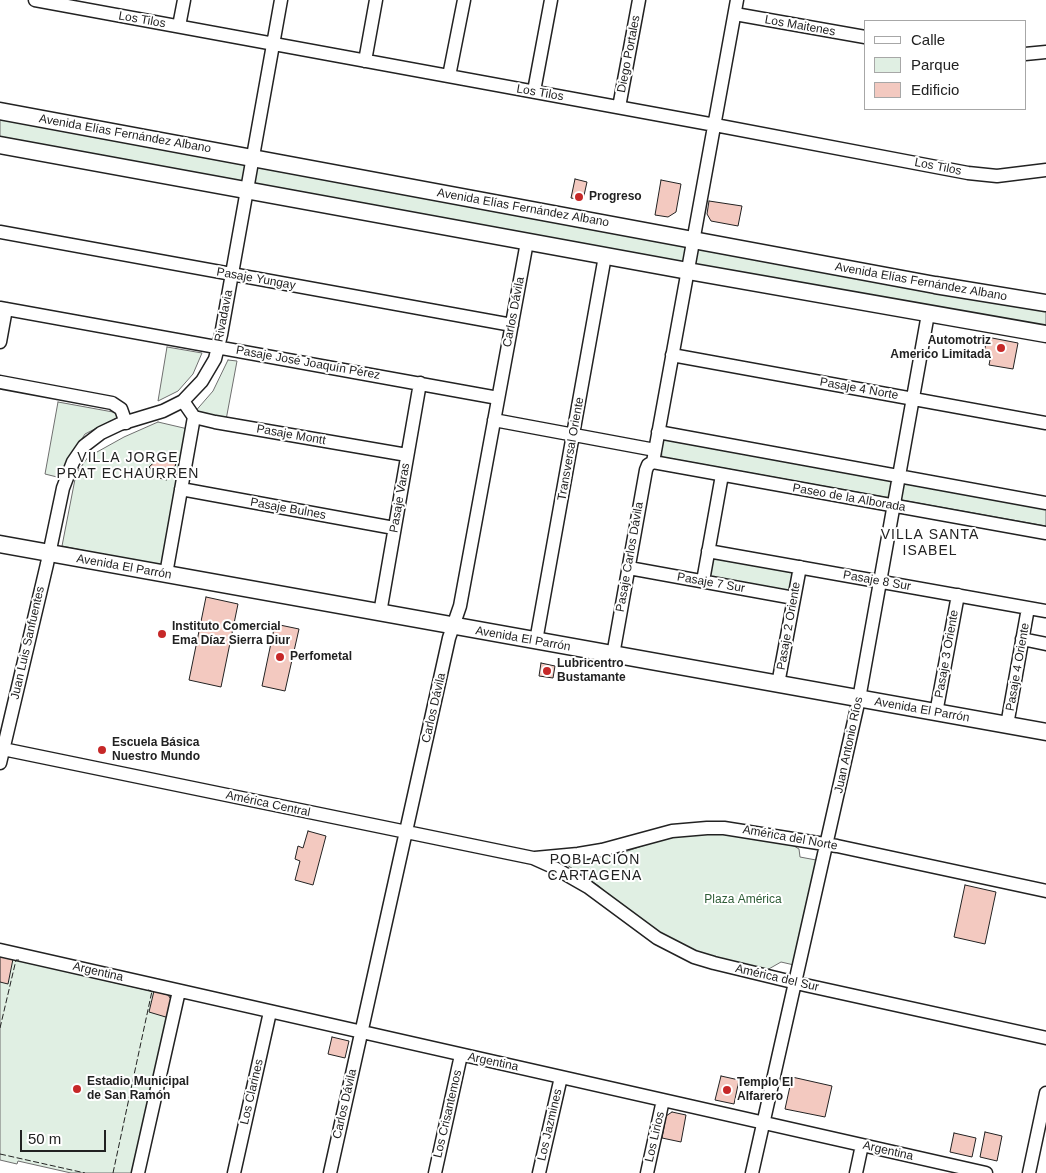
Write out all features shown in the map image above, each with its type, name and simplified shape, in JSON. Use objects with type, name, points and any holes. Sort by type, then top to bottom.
[{"type":"main road","name":"Avenida Elías Fernández Albano","points":[[0,111],[935,285],[1046,303]]},
{"type":"main road","points":[[0,145],[527,242],[1046,334]]},
{"type":"main road","name":"Avenida El Parrón","points":[[0,544],[1046,732]]},
{"type":"street","name":"Los Tilos","points":[[35,0],[96,6],[179,26],[714,124],[968,173],[997,176],[1046,170]]},
{"type":"street","points":[[179,26],[184,0]]},
{"type":"street","name":"Rivadavia","points":[[50,553],[65,479],[72,462],[92,440],[112,428],[163,411],[183,401],[206,376],[215,359],[281,0]]},
{"type":"street","points":[[365,61],[376,0]]},
{"type":"street","points":[[449,76],[464,0]]},
{"type":"street","points":[[534,92],[551,0]]},
{"type":"street","name":"Diego Portales","points":[[619,107],[640,0]]},
{"type":"street","points":[[654,456],[737,0]]},
{"type":"street","name":"Los Maitenes","points":[[735,14],[864,37]]},
{"type":"street","points":[[1026,54],[1046,52]]},
{"type":"street","name":"Pasaje Yungay","points":[[0,232],[512,325]]},
{"type":"street","name":"Carlos Dávila","points":[[330,1173],[449,638],[460,606],[527,242]]},
{"type":"street","name":"Transversal Oriente","points":[[536,641],[605,256]]},
{"type":"street","points":[[0,342],[3,308]]},
{"type":"street","name":"Pasaje José Joaquín Pérez","points":[[3,308],[498,398]]},
{"type":"street","name":"Juan Antonio Ríos","points":[[752,1173],[859,699],[928,314]]},
{"type":"street","name":"Pasaje 4 Norte","points":[[672,355],[1046,423]]},
{"type":"street","points":[[0,382],[112,402],[121,409],[126,423]]},
{"type":"street","name":"Pasaje Varas","points":[[380,613],[420,384]]},
{"type":"street","points":[[166,574],[194,417],[183,401]]},
{"type":"street","name":"Pasaje Montt","points":[[194,417],[407,455]]},
{"type":"street","name":"Paseo de la Alborada","points":[[494,420],[573,435],[722,475],[1046,533]]},
{"type":"street","points":[[658,432],[1046,503]]},
{"type":"street","name":"Pasaje Carlos Dávila","points":[[613,655],[646,470],[654,456]]},
{"type":"street","points":[[702,581],[722,475]]},
{"type":"street","name":"Pasaje Bulnes","points":[[181,489],[394,528]]},
{"type":"street","name":"Pasaje 8 Sur","points":[[708,551],[1046,612]]},
{"type":"street","name":"Juan Luis Sanfuentes","points":[[0,763],[50,553]]},
{"type":"street","name":"Pasaje 2 Oriente","points":[[778,684],[800,567]]},
{"type":"street","name":"Pasaje 7 Sur","points":[[628,568],[794,598]]},
{"type":"street","name":"Pasaje 3 Oriente","points":[[936,713],[958,596]]},
{"type":"street","name":"Pasaje 4 Oriente","points":[[1007,725],[1028,608]]},
{"type":"street","points":[[1022,639],[1046,644]]},
{"type":"street","name":"América Central","points":[[3,749],[533,858]]},
{"type":"street","name":"América del Norte","points":[[533,858],[602,850],[672,831],[707,828],[740,829],[827,844],[1046,890]]},
{"type":"street","name":"América del Sur","points":[[533,858],[580,882],[644,930],[670,946],[714,963],[795,983],[1046,1038]]},
{"type":"street","name":"Argentina","points":[[0,950],[862,1145],[956,1170],[986,1173]]},
{"type":"street","points":[[138,1173],[180,991]]},
{"type":"street","name":"Los Clarines","points":[[234,1173],[270,1012]]},
{"type":"street","name":"Los Crisantemos","points":[[435,1173],[461,1055]]},
{"type":"street","name":"Los Jazmines","points":[[539,1173],[561,1077]]},
{"type":"street","points":[[1029,1173],[1046,1093]]},
{"type":"street","name":"Los Lirios","points":[[647,1173],[663,1100]]},
{"type":"street","points":[[856,1173],[862,1145]]},
{"type":"green space","points":[[0,116],[1046,309],[1046,329],[0,137]]},
{"type":"green space","points":[[167,347],[202,353],[193,374],[178,391],[158,401]]},
{"type":"green space","points":[[228,360],[237,361],[226,420],[193,414],[213,391]]},
{"type":"green space","points":[[58,402],[124,414],[85,434],[57,477],[45,474]]},
{"type":"green space","points":[[158,422],[188,429],[164,567],[62,546],[76,474],[88,457],[124,437]]},
{"type":"green space","points":[[660,439],[1046,507],[1046,526],[662,457]]},
{"type":"green space","points":[[712,554],[794,569],[790,593],[708,578]]},
{"type":"green space","name":"Plaza América","points":[[721,833],[789,843],[799,849],[800,857],[816,860],[794,965],[781,962],[767,970],[709,959],[657,932],[626,911],[599,886],[564,863],[622,853],[673,835]]},
{"type":"green space","name":"Estadio Municipal de San Ramón","points":[[0,956],[168,995],[173,1002],[134,1173],[71,1173],[18,1161],[17,1164],[0,1160]]},
{"type":"building","points":[[575,179],[587,182],[583,200],[571,198]]},
{"type":"building","points":[[661,180],[681,184],[676,212],[668,217],[655,215]]},
{"type":"building","points":[[709,201],[742,206],[738,226],[711,221],[707,214]]},
{"type":"building","name":"Automotriz Americo Limitada","points":[[987,337],[1018,343],[1013,369],[989,365],[991,355],[984,354]]},
{"type":"building","points":[[160,457],[165,463],[170,458],[176,465],[165,474],[167,475],[167,480],[159,478],[149,467]]},
{"type":"building","points":[[206,597],[238,604],[221,687],[189,680]]},
{"type":"building","name":"Perfometal","points":[[275,624],[299,629],[285,691],[262,686]]},
{"type":"building","name":"Lubricentro Bustamante","points":[[541,663],[555,666],[553,678],[539,676]]},
{"type":"building","points":[[308,831],[326,836],[313,885],[295,880],[300,861],[295,859],[298,846],[303,848]]},
{"type":"building","points":[[965,885],[996,892],[985,944],[954,937]]},
{"type":"building","points":[[0,956],[13,959],[8,984],[0,982]]},
{"type":"building","points":[[154,991],[168,995],[173,1002],[169,1018],[149,1012]]},
{"type":"building","points":[[332,1037],[349,1041],[345,1058],[328,1054]]},
{"type":"building","name":"Templo El Alfarero","points":[[721,1076],[739,1080],[734,1104],[715,1100]]},
{"type":"building","points":[[792,1077],[832,1086],[825,1117],[785,1109]]},
{"type":"building","points":[[672,1112],[686,1115],[681,1142],[662,1138],[666,1116]]},
{"type":"building","points":[[985,1132],[1002,1136],[997,1161],[980,1157]]},
{"type":"building","points":[[954,1133],[976,1138],[972,1157],[950,1152]]},
{"type":"fence","points":[[0,1028],[16,960],[19,960]]},
{"type":"fence","points":[[113,1173],[152,991],[148,990]]},
{"type":"fence","points":[[0,1154],[85,1173]]},
{"type":"place","name":"Progreso","points":[[579,197]]},
{"type":"place","name":"Automotriz Americo Limitada","points":[[1001,348]]},
{"type":"place","name":"Instituto Comercial Ema Díaz Sierra Diur","points":[[162,634]]},
{"type":"place","name":"Perfometal","points":[[280,657]]},
{"type":"place","name":"Lubricentro Bustamante","points":[[547,671]]},
{"type":"place","name":"Escuela Básica Nuestro Mundo","points":[[102,750]]},
{"type":"place","name":"Estadio Municipal de San Ramón","points":[[77,1089]]},
{"type":"place","name":"Templo El Alfarero","points":[[727,1090]]},
{"type":"district","name":"VILLA JORGE PRAT ECHAURREN","points":[[128,466]]},
{"type":"district","name":"VILLA SANTA ISABEL","points":[[930,544]]},
{"type":"district","name":"POBLACIÓN CARTAGENA","points":[[595,868]]}]
